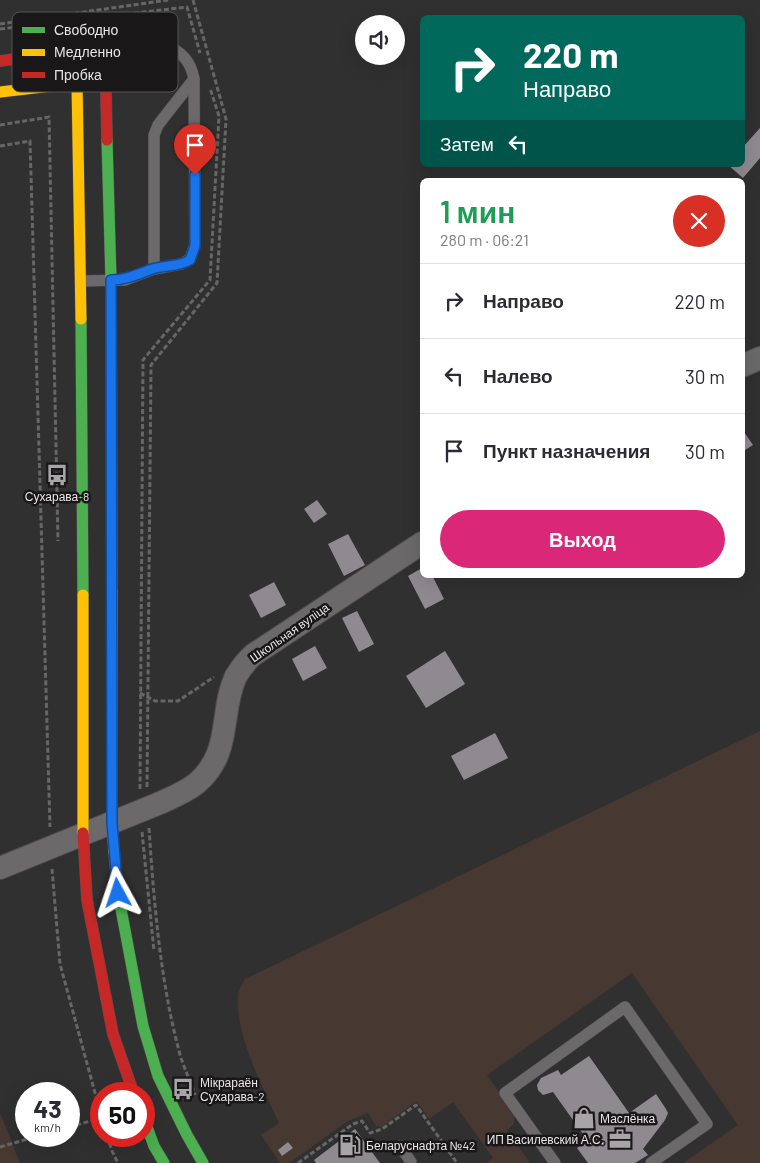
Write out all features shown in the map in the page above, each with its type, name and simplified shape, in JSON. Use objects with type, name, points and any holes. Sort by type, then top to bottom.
[{"type":"main road","points":[[77,92],[81,281],[83,834],[87,900],[113,1034],[130,1082]]},
{"type":"main road","points":[[107,92],[111,280],[112,823],[118,893],[143,1026],[158,1076],[187,1136],[203,1163]]},
{"type":"main road","points":[[155,1147],[164,1163]]},
{"type":"street","points":[[745,365],[760,358]]},
{"type":"street","name":"Школьная вуліца","points":[[0,868],[144,810],[182,793],[198,782],[211,766],[221,748],[232,688],[236,676],[244,664],[253,655],[420,544]]},
{"type":"lane","points":[[81,281],[125,280],[154,269],[181,264],[190,260],[193,254],[195,233],[194,79],[192,69],[184,57],[178,52]]},
{"type":"lane","points":[[154,269],[154,135],[158,125],[194,79]]},
{"type":"lane","points":[[555,1163],[505,1093],[625,1007],[706,1124],[651,1163]]},
{"type":"lane","points":[[400,1146],[411,1163]]},
{"type":"path","points":[[84,12],[168,0]]},
{"type":"path","points":[[193,0],[226,119],[217,283],[151,365],[148,697],[144,810],[167,999],[180,1053],[198,1103]]},
{"type":"path","points":[[144,12],[187,7],[203,62]]},
{"type":"path","points":[[154,955],[144,810],[139,693],[143,360],[210,280],[218,116],[208,80]]},
{"type":"path","points":[[0,146],[30,141],[50,848],[60,964],[92,1082]]},
{"type":"path","points":[[139,693],[156,701],[178,701],[228,667],[244,664]]},
{"type":"path","points":[[298,1163],[353,1124],[362,1121],[370,1133],[382,1130],[416,1105],[457,1163]]},
{"type":"path","points":[[0,1147],[15,1143]]},
{"type":"path","points":[[111,1147],[118,1163]]},
{"type":"shaded area","points":[[760,731],[760,1163],[683,1163],[738,1125],[632,973],[487,1075],[514,1114],[514,1124],[507,1130],[530,1163],[486,1163],[493,1158],[453,1102],[429,1119],[417,1101],[381,1127],[376,1126],[368,1113],[348,1121],[289,1163],[280,1163],[261,1135],[279,1123],[252,1062],[241,1028],[238,1012],[238,995],[245,979]]},
{"type":"shaded area","points":[[0,1113],[20,1163],[0,1163]]},
{"type":"building","points":[[760,128],[760,158],[743,178],[730,167],[745,167],[745,145]]},
{"type":"building","points":[[745,433],[753,445],[745,450]]},
{"type":"building","points":[[317,500],[327,514],[314,523],[304,509]]},
{"type":"building","points":[[348,534],[365,565],[344,576],[328,544]]},
{"type":"building","points":[[420,569],[420,578],[434,578],[444,599],[425,609],[408,576]]},
{"type":"building","points":[[274,582],[286,605],[261,618],[249,595]]},
{"type":"building","points":[[357,611],[374,644],[359,652],[342,618]]},
{"type":"building","points":[[315,646],[327,668],[303,681],[292,659]]},
{"type":"building","points":[[445,651],[465,684],[426,708],[406,676]]},
{"type":"building","points":[[495,733],[508,758],[464,780],[451,756]]},
{"type":"building","points":[[589,1056],[629,1113],[656,1094],[668,1113],[665,1120],[643,1149],[648,1155],[635,1163],[588,1163],[577,1148],[588,1141],[553,1092],[543,1095],[538,1090],[537,1085],[541,1078],[558,1070],[561,1075]]},
{"type":"building","name":"Беларуснафта №42","points":[[355,1129],[380,1163],[316,1163],[314,1160]]},
{"type":"building","points":[[288,1142],[293,1148],[282,1156],[278,1150]]},
{"type":"traffic: fast","points":[[107,140],[111,280],[112,591]]},
{"type":"traffic: fast","points":[[81,319],[83,595]]},
{"type":"traffic: fast","points":[[114,852],[118,893],[143,1026],[158,1076],[203,1163]]},
{"type":"traffic: fast","points":[[155,1147],[164,1163]]},
{"type":"traffic: slow","points":[[0,92],[12,91]]},
{"type":"traffic: slow","points":[[77,92],[81,319]]},
{"type":"traffic: slow","points":[[112,591],[112,823],[114,852]]},
{"type":"traffic: slow","points":[[83,595],[83,833]]},
{"type":"traffic: jam","points":[[0,61],[12,59]]},
{"type":"traffic: jam","points":[[106,92],[107,140]]},
{"type":"traffic: jam","points":[[83,833],[87,900],[113,1034],[130,1082]]},
{"type":"place","name":"Сухарава-8","points":[[57,475]]},
{"type":"place","name":"Мікрараён Сухарава-2","points":[[183,1089]]},
{"type":"place","name":"Маслёнка","points":[[584,1118]]},
{"type":"place","name":"ИП Василевский А.С.","points":[[620,1139]]},
{"type":"place","name":"Беларуснафта №42","points":[[350,1145]]},
{"type":"route","points":[[118,893],[112,823],[111,280],[125,280],[154,269],[181,264],[190,260],[195,246],[195,175]]}]
